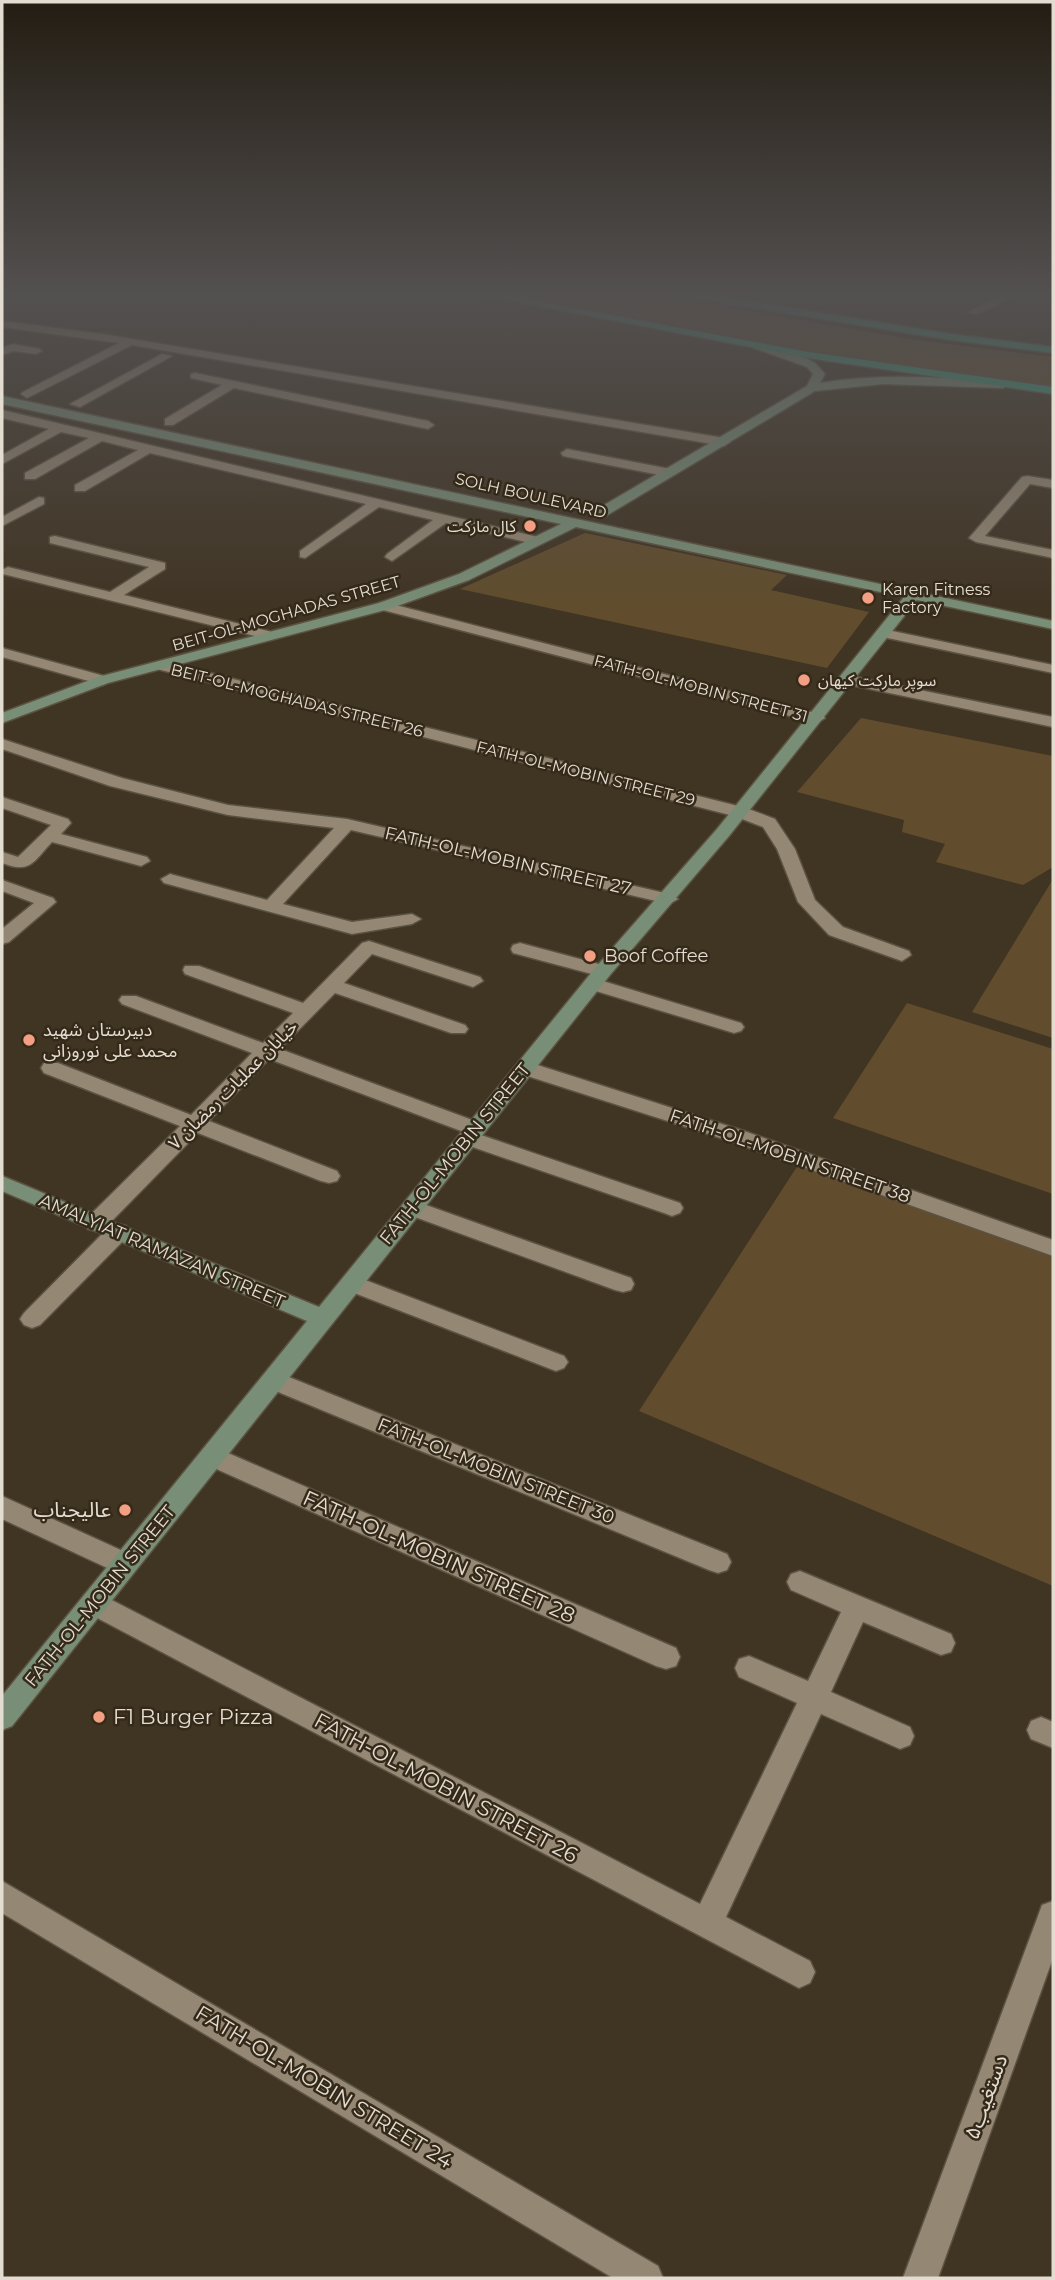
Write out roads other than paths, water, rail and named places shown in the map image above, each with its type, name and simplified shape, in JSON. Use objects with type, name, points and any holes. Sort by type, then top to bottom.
[{"type":"street","name":"SOLH BOULEVARD","points":[[58,400],[1053,611]]},
{"type":"street","points":[[76,404],[83,400]]},
{"type":"street","points":[[169,422],[205,400]]},
{"type":"street","points":[[310,400],[428,425]]},
{"type":"street","points":[[477,400],[724,442]]},
{"type":"street","points":[[599,514],[792,400]]},
{"type":"street","name":"SOLH BOULEVARD","points":[[2,401],[1053,625]]},
{"type":"street","points":[[4,416],[61,427],[538,541]]},
{"type":"street","points":[[2,460],[61,427]]},
{"type":"street","points":[[30,477],[101,437]]},
{"type":"street","points":[[80,488],[148,449]]},
{"type":"street","points":[[567,453],[670,473]]},
{"type":"street","points":[[376,479],[389,469]]},
{"type":"street","points":[[1053,484],[1027,480],[976,538],[1053,554]]},
{"type":"street","points":[[2,522],[39,501]]},
{"type":"street","points":[[305,554],[376,503]]},
{"type":"street","points":[[392,557],[443,519]]},
{"type":"street","name":"BEIT-OL-MOGHADAS STREET","points":[[2,718],[103,680],[384,606],[464,578],[573,523]]},
{"type":"street","points":[[55,540],[160,566],[114,596]]},
{"type":"street","points":[[8,571],[271,636]]},
{"type":"street","name":"FATH-OL-MOBIN STREET","points":[[2,1717],[598,977],[669,899],[914,595]]},
{"type":"street","name":"FATH-OL-MOBIN STREET 31","points":[[384,606],[817,718]]},
{"type":"street","points":[[883,633],[1053,669]]},
{"type":"street","points":[[2,652],[103,680]]},
{"type":"street","name":"BEIT-OL-MOGHADAS STREET 26","points":[[162,666],[432,734]]},
{"type":"street","points":[[846,680],[1053,722]]},
{"type":"street","name":"FATH-OL-MOBIN STREET 29","points":[[432,734],[740,811],[769,823],[786,849],[807,902],[836,931],[902,955]]},
{"type":"street","name":"FATH-OL-MOBIN STREET 27","points":[[2,744],[116,782],[228,810],[347,824],[669,899]]},
{"type":"street","points":[[2,802],[62,823],[21,864],[2,857]]},
{"type":"street","points":[[271,906],[347,824]]},
{"type":"street","points":[[49,836],[141,861]]},
{"type":"street","points":[[170,879],[352,928],[412,919]]},
{"type":"street","points":[[2,885],[47,902],[2,938]]},
{"type":"street","name":"خیابان عملیات رمضان ۷","points":[[96,1223],[369,947],[473,981]]},
{"type":"street","points":[[520,949],[734,1027]]},
{"type":"street","points":[[191,970],[306,1011]]},
{"type":"street","points":[[331,985],[457,1029]]},
{"type":"street","points":[[129,1000],[266,1051],[472,1134],[672,1208]]},
{"type":"street","points":[[51,1068],[329,1176]]},
{"type":"street","name":"FATH-OL-MOBIN STREET 38","points":[[525,1068],[737,1136],[1053,1248]]},
{"type":"street","name":"AMALYIAT RAMAZAN STREET","points":[[2,1183],[323,1318]]},
{"type":"street","points":[[412,1208],[623,1284]]},
{"type":"street","points":[[32,1319],[118,1232]]},
{"type":"street","points":[[352,1283],[556,1362]]},
{"type":"street","name":"FATH-OL-MOBIN STREET 30","points":[[274,1380],[718,1563]]},
{"type":"street","name":"FATH-OL-MOBIN STREET 28","points":[[212,1456],[666,1657]]},
{"type":"street","points":[[2,1507],[125,1564]]},
{"type":"street","points":[[800,1582],[941,1643]]},
{"type":"street","name":"FATH-OL-MOBIN STREET 26","points":[[93,1603],[799,1972]]},
{"type":"street","points":[[707,1924],[857,1607]]},
{"type":"street","points":[[749,1668],[900,1736]]},
{"type":"street","name":"FATH-OL-MOBIN STREET 24","points":[[2,1896],[646,2278]]},
{"type":"street","name":"دستغیب۵","points":[[920,2278],[1053,1916]]},
{"type":"place","name":"کال مارکت","points":[[530,526]]},
{"type":"place","name":"Karen Fitness Factory","points":[[868,598]]},
{"type":"place","name":"سوپر مارکت کیهان","points":[[804,680]]},
{"type":"place","name":"Boof Coffee","points":[[590,956]]},
{"type":"place","name":"دبیرستان شهید محمد علی نوروزانی","points":[[29,1040]]},
{"type":"place","name":"عالیجناب","points":[[125,1510]]},
{"type":"place","name":"F1 Burger Pizza","points":[[99,1717]]}]
